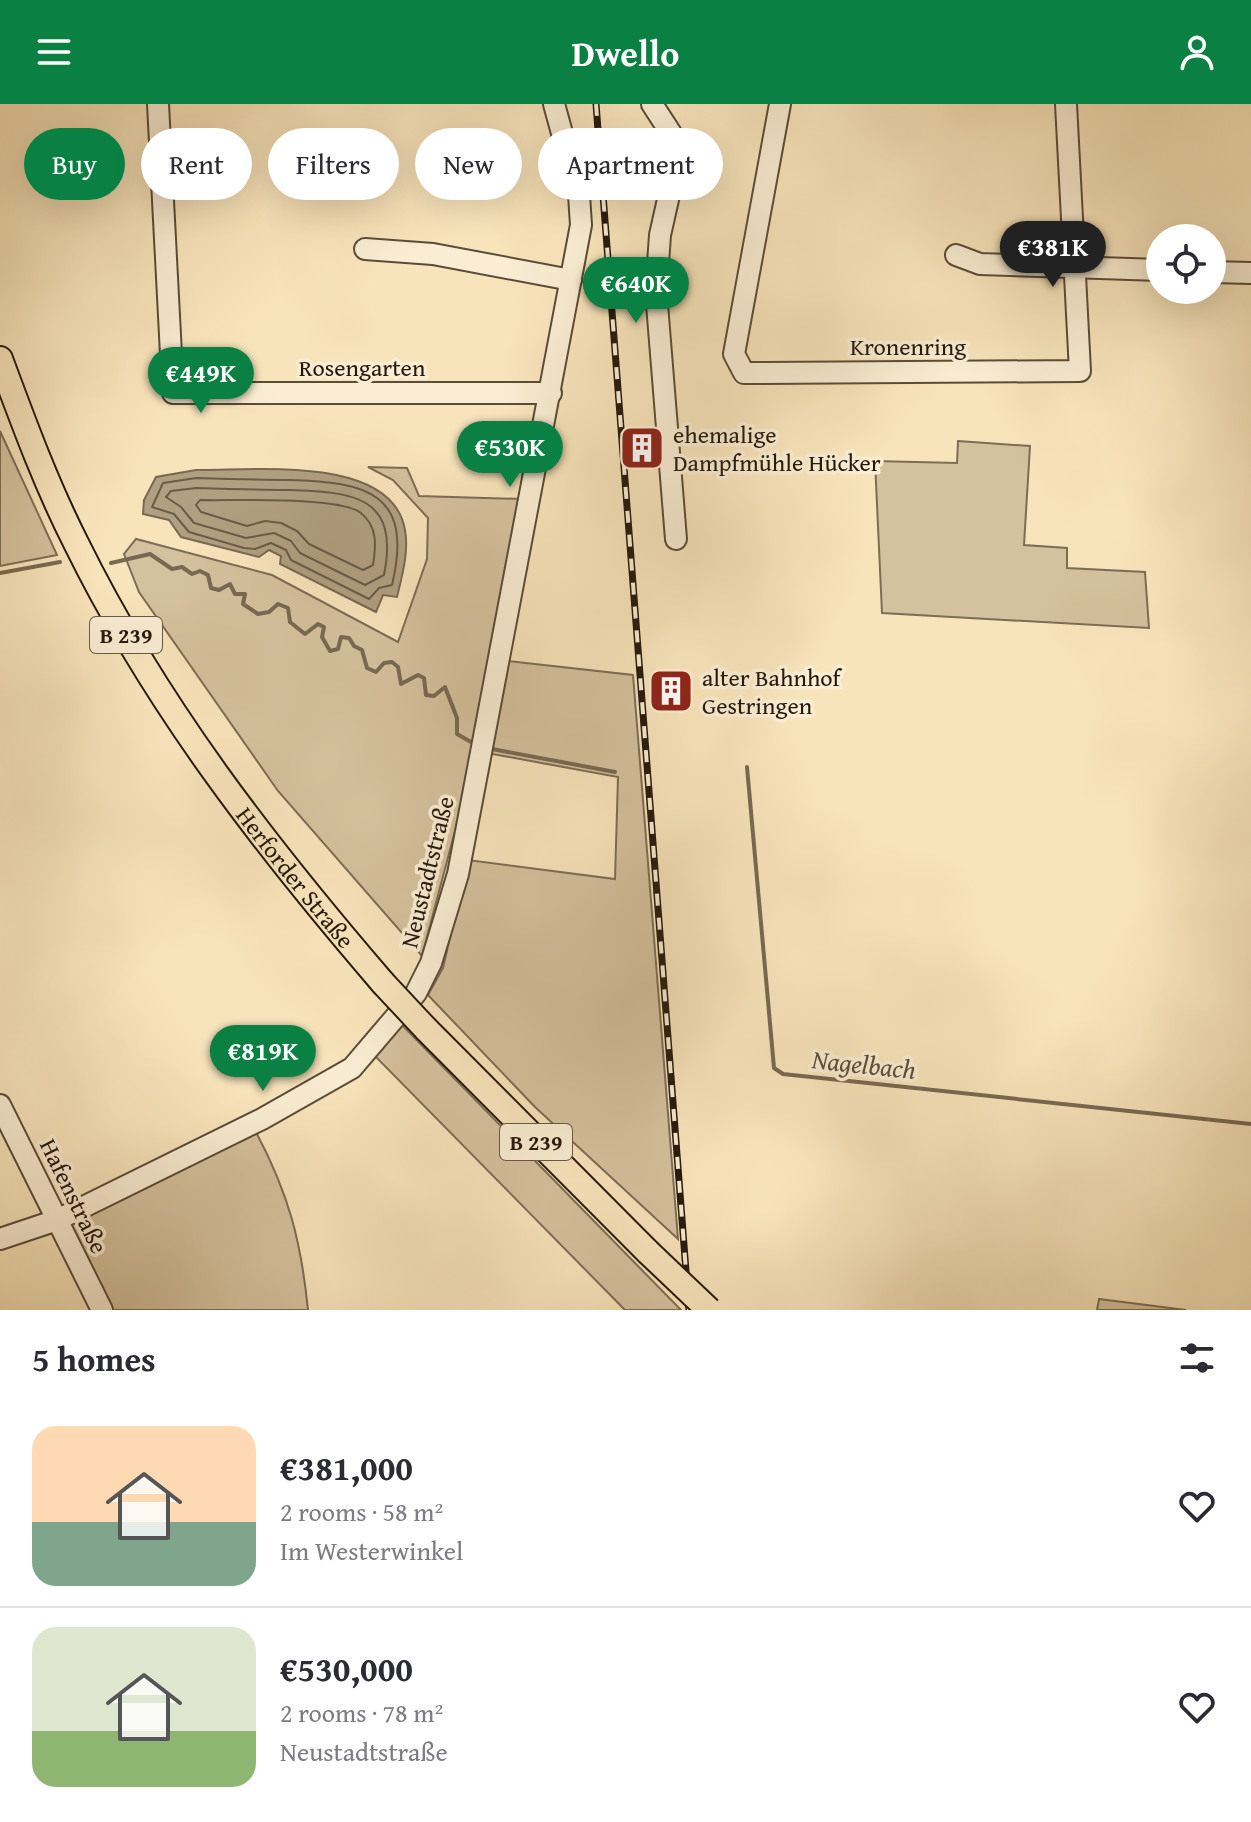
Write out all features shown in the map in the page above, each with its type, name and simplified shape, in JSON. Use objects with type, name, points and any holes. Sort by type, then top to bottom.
[{"type":"main road","name":"Herforder Straße","points":[[0,359],[75,543],[151,680],[214,773],[290,874],[383,983],[709,1310]]},
{"type":"street","name":"Rosengarten","points":[[158,104],[173,393],[551,393]]},
{"type":"street","name":"Neustadtstraße","points":[[0,1239],[57,1220],[262,1119],[352,1068],[416,993],[431,963],[458,874],[581,225],[579,195],[554,104]]},
{"type":"street","points":[[652,104],[674,138],[676,164],[660,235],[656,292],[676,539]]},
{"type":"street","name":"Kronenring","points":[[780,104],[734,354],[744,373],[1080,371],[1066,104]]},
{"type":"street","points":[[365,249],[433,254],[571,280]]},
{"type":"street","points":[[956,255],[980,264],[1146,270]]},
{"type":"street","points":[[1226,272],[1251,273]]},
{"type":"street","name":"Hafenstraße","points":[[0,1105],[102,1310]]},
{"type":"shaded area","points":[[0,431],[57,555],[0,566]]},
{"type":"shaded area","points":[[958,441],[1030,446],[1024,545],[1067,548],[1067,568],[1145,572],[1149,628],[882,613],[875,461],[957,463]]},
{"type":"shaded area","points":[[368,467],[407,468],[419,496],[522,499],[460,812],[422,956],[278,791],[139,592],[124,554],[136,539],[272,575],[398,642],[427,559],[428,518],[393,480]]},
{"type":"shaded area","points":[[507,661],[633,675],[678,1239],[535,1107],[428,995],[443,968],[468,860],[615,879],[618,777],[487,753]]},
{"type":"shaded area","points":[[401,1024],[681,1310],[625,1310],[374,1055]]},
{"type":"shaded area","points":[[257,1134],[292,1219],[302,1262],[308,1310],[106,1310],[62,1221],[235,1138]]},
{"type":"shaded area","points":[[1099,1299],[1186,1310],[1097,1310]]},
{"type":"water","points":[[284,469],[317,472],[348,478],[375,489],[395,506],[405,530],[406,555],[397,597],[383,595],[376,612],[280,564],[281,556],[269,550],[259,557],[181,537],[169,520],[143,514],[144,500],[156,477],[196,470]]},
{"type":"waterway","points":[[111,563],[150,554],[172,569],[182,567],[192,574],[200,571],[208,575],[211,588],[219,590],[230,584],[235,594],[245,594],[243,604],[258,614],[269,612],[278,604],[288,608],[290,622],[305,634],[318,624],[324,627],[322,637],[330,651],[338,649],[341,637],[349,638],[354,646],[362,650],[367,668],[376,672],[384,663],[392,662],[398,667],[401,684],[418,675],[424,678],[426,695],[434,696],[445,687],[457,718],[457,734],[471,742]]},
{"type":"waterway","points":[[0,573],[60,562]]},
{"type":"waterway","points":[[492,749],[615,772]]},
{"type":"waterway","name":"Nagelbach","points":[[747,767],[774,1068],[783,1074],[1251,1124]]},
{"type":"railway","points":[[596,104],[689,1310]]},
{"type":"place","name":"ehemalige Dampfmühle Hücker","points":[[642,448]]},
{"type":"place","name":"alter Bahnhof Gestringen","points":[[671,691]]}]
